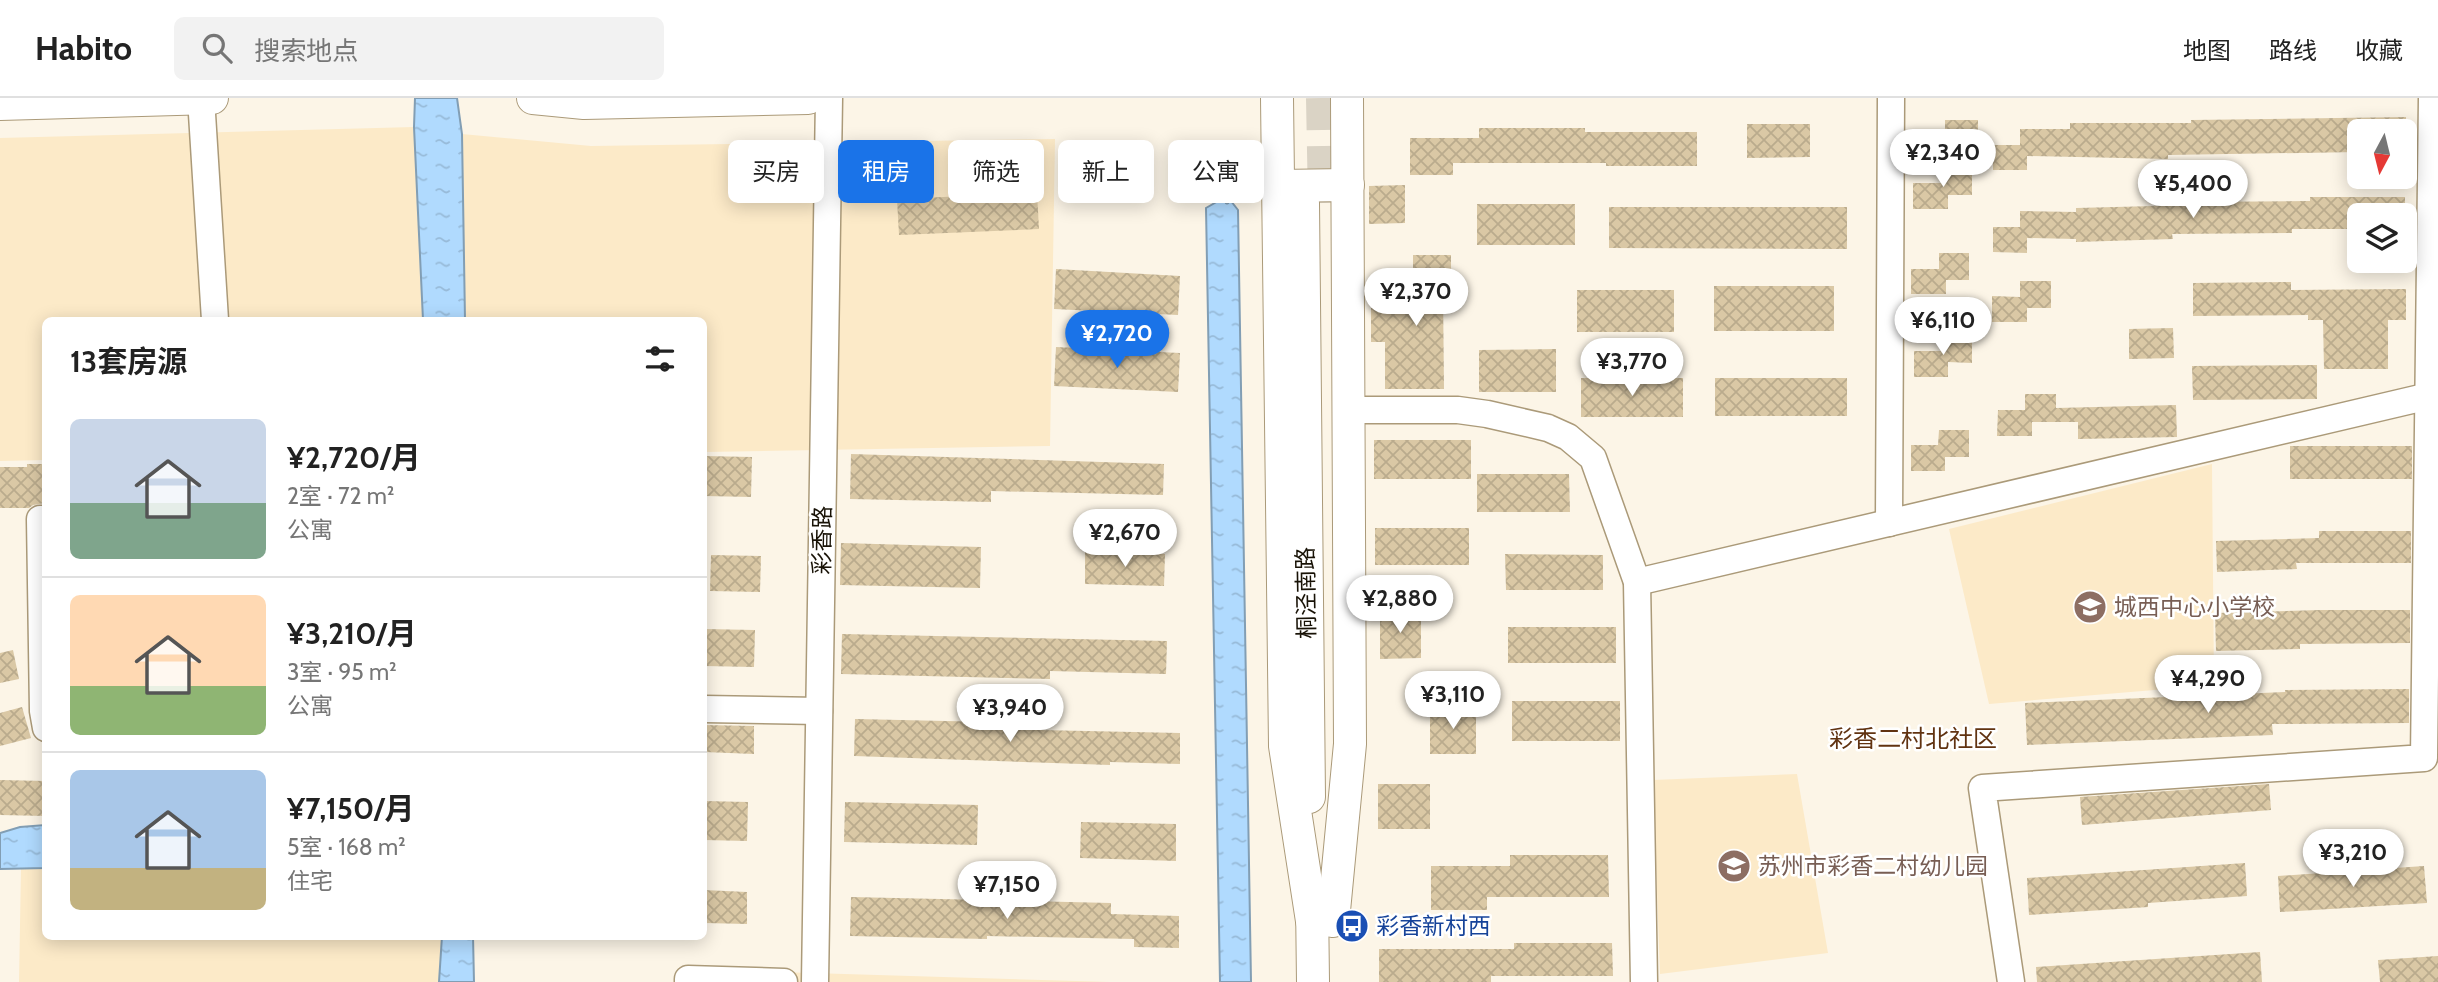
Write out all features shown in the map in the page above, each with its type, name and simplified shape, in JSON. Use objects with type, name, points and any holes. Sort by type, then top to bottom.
[{"type":"main road","points":[[0,104],[212,98]]},
{"type":"main road","points":[[533,98],[584,103],[808,98]]},
{"type":"main road","points":[[1277,98],[1313,194],[1349,410],[1350,744],[1322,921]]},
{"type":"main road","points":[[1322,921],[1285,746],[1313,194],[1347,98]]},
{"type":"main road","name":"桐泾南路","points":[[1313,194],[1328,696],[1322,921],[1313,982]]},
{"type":"main road","name":"桐泾南路","points":[[1322,921],[1334,982]]},
{"type":"street","points":[[201,98],[215,317]]},
{"type":"street","name":"彩香路","points":[[815,982],[829,98]]},
{"type":"street","points":[[1889,523],[1891,98]]},
{"type":"street","points":[[2011,982],[1982,788],[2424,758],[2432,98]]},
{"type":"street","points":[[1637,582],[2429,396]]},
{"type":"street","points":[[1349,410],[1458,410],[1520,421],[1548,428],[1568,437],[1593,458],[1637,582],[1644,982]]},
{"type":"street","points":[[42,519],[42,647]]},
{"type":"street","points":[[707,709],[819,711]]},
{"type":"street","points":[[688,982],[688,979],[784,982]]},
{"type":"shaded area","points":[[414,127],[423,317],[42,317],[42,460],[0,461],[0,138]]},
{"type":"shaded area","points":[[462,134],[591,146],[728,144],[728,203],[824,203],[824,142],[838,142],[838,203],[934,203],[934,141],[948,141],[948,203],[1044,203],[1044,140],[989,140],[1055,139],[1050,446],[707,452],[707,317],[465,317]]},
{"type":"shaded area","name":"城西中心小学校","points":[[2212,464],[2214,685],[1989,704],[1949,529]]},
{"type":"shaded area","name":"苏州市彩香二村幼儿园","points":[[1797,774],[1828,953],[1660,974],[1653,780]]},
{"type":"shaded area","points":[[42,868],[42,940],[442,940],[439,982],[19,982],[21,869]]},
{"type":"shaded area","points":[[677,969],[1110,982],[677,982]]},
{"type":"water","points":[[415,98],[457,98],[462,134],[465,317],[423,317]]},
{"type":"water","points":[[1215,203],[1232,203],[1238,210],[1251,982],[1220,982],[1206,208]]},
{"type":"water","points":[[42,825],[42,868],[0,869],[0,833],[20,827]]},
{"type":"water","points":[[442,940],[473,940],[474,982],[439,982]]},
{"type":"building","points":[[2406,117],[2347,119],[2347,152],[2168,155],[2168,159],[2027,156],[2027,170],[1993,170],[1993,145],[2020,145],[2020,129],[2070,129],[2070,123],[2191,123],[2191,120]]},
{"type":"building","points":[[1945,120],[1978,120],[1978,136],[1945,136]]},
{"type":"building","points":[[1747,124],[1810,124],[1810,157],[1747,158]]},
{"type":"building","points":[[1479,128],[1697,132],[1697,166],[1453,163],[1453,175],[1410,175],[1410,138],[1479,138]]},
{"type":"building","points":[[1941,168],[1972,168],[1972,195],[1948,195],[1948,209],[1913,209],[1913,183],[1941,183]]},
{"type":"building","points":[[1405,185],[1405,223],[1369,224],[1369,186]]},
{"type":"building","points":[[934,197],[948,197],[948,203],[1038,203],[1039,229],[899,235],[897,203],[934,203]]},
{"type":"building","points":[[2310,197],[2405,197],[2405,203],[2347,203],[2347,229],[2292,229],[2292,233],[2172,234],[2173,239],[2076,242],[2076,239],[2027,238],[2027,253],[1993,252],[1993,227],[2020,227],[2020,211],[2076,212],[2076,208],[2193,205],[2193,202],[2310,201]]},
{"type":"building","points":[[1477,204],[1575,204],[1575,245],[1477,245]]},
{"type":"building","points":[[1609,207],[1847,207],[1847,249],[1609,248]]},
{"type":"building","points":[[1939,253],[1969,253],[1969,280],[1946,280],[1946,294],[1911,294],[1911,269],[1939,269]]},
{"type":"building","points":[[1413,255],[1451,255],[1451,292],[1443,292],[1444,389],[1385,389],[1385,342],[1371,342],[1371,304],[1413,304]]},
{"type":"building","points":[[1056,269],[1180,276],[1178,315],[1054,309]]},
{"type":"building","points":[[2020,281],[2051,281],[2051,308],[2027,308],[2027,322],[1992,322],[1992,296],[2020,297]]},
{"type":"building","points":[[2291,282],[2291,290],[2406,289],[2406,320],[2388,320],[2388,369],[2324,369],[2323,320],[2308,320],[2308,315],[2193,316],[2193,283]]},
{"type":"building","points":[[1714,286],[1834,286],[1834,331],[1714,331]]},
{"type":"building","points":[[1577,290],[1674,290],[1674,332],[1577,332]]},
{"type":"building","points":[[2173,328],[2174,358],[2129,359],[2129,329]]},
{"type":"building","points":[[1942,335],[1972,336],[1972,363],[1948,362],[1948,377],[1914,377],[1914,351],[1942,351]]},
{"type":"building","points":[[1056,347],[1180,353],[1178,392],[1054,386]]},
{"type":"building","points":[[1556,349],[1556,392],[1479,392],[1479,350]]},
{"type":"building","points":[[2317,365],[2317,399],[2193,400],[2192,366]]},
{"type":"building","points":[[1581,378],[1683,378],[1683,417],[1581,417]]},
{"type":"building","points":[[1715,378],[1847,378],[1847,416],[1715,416]]},
{"type":"building","points":[[2025,394],[2056,394],[2056,408],[2176,405],[2177,437],[2078,439],[2078,422],[2032,422],[2032,436],[1997,436],[1998,410],[2025,410]]},
{"type":"building","points":[[1939,430],[1969,430],[1969,457],[1945,457],[1945,471],[1911,471],[1911,445],[1938,445]]},
{"type":"building","points":[[1374,440],[1471,440],[1471,479],[1374,479]]},
{"type":"building","points":[[2290,446],[2412,446],[2412,479],[2290,479]]},
{"type":"building","points":[[851,454],[1164,464],[1163,495],[991,491],[991,502],[850,499]]},
{"type":"building","points":[[707,456],[752,457],[751,497],[707,496]]},
{"type":"building","points":[[27,464],[42,464],[42,504],[29,508],[0,508],[0,467],[27,467]]},
{"type":"building","points":[[1477,474],[1569,474],[1570,512],[1477,512]]},
{"type":"building","points":[[1375,528],[1469,528],[1469,565],[1375,565]]},
{"type":"building","points":[[2319,531],[2411,531],[2411,563],[2296,563],[2297,569],[2217,572],[2216,541],[2319,538]]},
{"type":"building","points":[[841,543],[981,547],[980,588],[840,585]]},
{"type":"building","points":[[1085,552],[1165,554],[1164,586],[1085,584]]},
{"type":"building","points":[[1505,554],[1603,555],[1603,590],[1506,590]]},
{"type":"building","points":[[711,555],[761,556],[760,592],[710,591]]},
{"type":"building","points":[[2410,610],[2410,643],[2300,644],[2300,649],[2216,651],[2215,613]]},
{"type":"building","points":[[1380,611],[1421,611],[1421,658],[1380,659]]},
{"type":"building","points":[[1508,627],[1616,627],[1616,663],[1508,663]]},
{"type":"building","points":[[707,629],[755,630],[754,667],[707,666]]},
{"type":"building","points":[[842,634],[1167,641],[1166,674],[1050,671],[1050,679],[841,674]]},
{"type":"building","points":[[13,650],[19,679],[0,683],[0,653]]},
{"type":"building","points":[[2409,689],[2409,723],[2272,724],[2273,735],[2027,745],[2025,703],[2285,690]]},
{"type":"building","points":[[1512,701],[1620,701],[1620,741],[1512,741]]},
{"type":"building","points":[[22,707],[31,738],[0,746],[0,713]]},
{"type":"building","points":[[1430,708],[1476,709],[1476,754],[1430,754]]},
{"type":"building","points":[[855,719],[991,722],[991,729],[1180,733],[1180,764],[1110,762],[1110,765],[854,756]]},
{"type":"building","points":[[707,725],[754,726],[754,754],[707,752]]},
{"type":"building","points":[[0,780],[42,781],[42,816],[0,815]]},
{"type":"building","points":[[1378,784],[1430,784],[1430,829],[1378,829]]},
{"type":"building","points":[[2269,784],[2271,810],[2082,825],[2080,797]]},
{"type":"building","points":[[707,801],[748,802],[747,841],[707,840]]},
{"type":"building","points":[[845,802],[978,805],[977,845],[844,842]]},
{"type":"building","points":[[1081,822],[1176,824],[1176,861],[1080,858]]},
{"type":"building","points":[[1510,855],[1608,855],[1609,897],[1487,897],[1487,910],[1431,910],[1431,866],[1510,866]]},
{"type":"building","points":[[2245,863],[2247,896],[2148,903],[2148,907],[2029,915],[2027,878]]},
{"type":"building","points":[[2424,866],[2427,903],[2280,912],[2278,876]]},
{"type":"building","points":[[707,890],[747,892],[747,924],[707,923]]},
{"type":"building","points":[[851,897],[1111,903],[1111,914],[1179,916],[1179,948],[1134,947],[1134,939],[850,936]]},
{"type":"building","points":[[1514,943],[1612,943],[1613,976],[1491,976],[1491,982],[1379,982],[1379,949],[1514,949]]},
{"type":"building","points":[[2260,952],[2262,982],[2037,982],[2036,967]]},
{"type":"building","points":[[2438,956],[2438,982],[2380,982],[2378,960]]},
{"type":"tunnel","points":[[1322,98],[1324,203]]},
{"type":"place","name":"城西中心小学校","points":[[2090,607]]},
{"type":"place","name":"苏州市彩香二村幼儿园","points":[[1734,866]]},
{"type":"place","name":"彩香新村西","points":[[1352,926]]},
{"type":"district","name":"彩香二村北社区","points":[[1913,738]]}]
